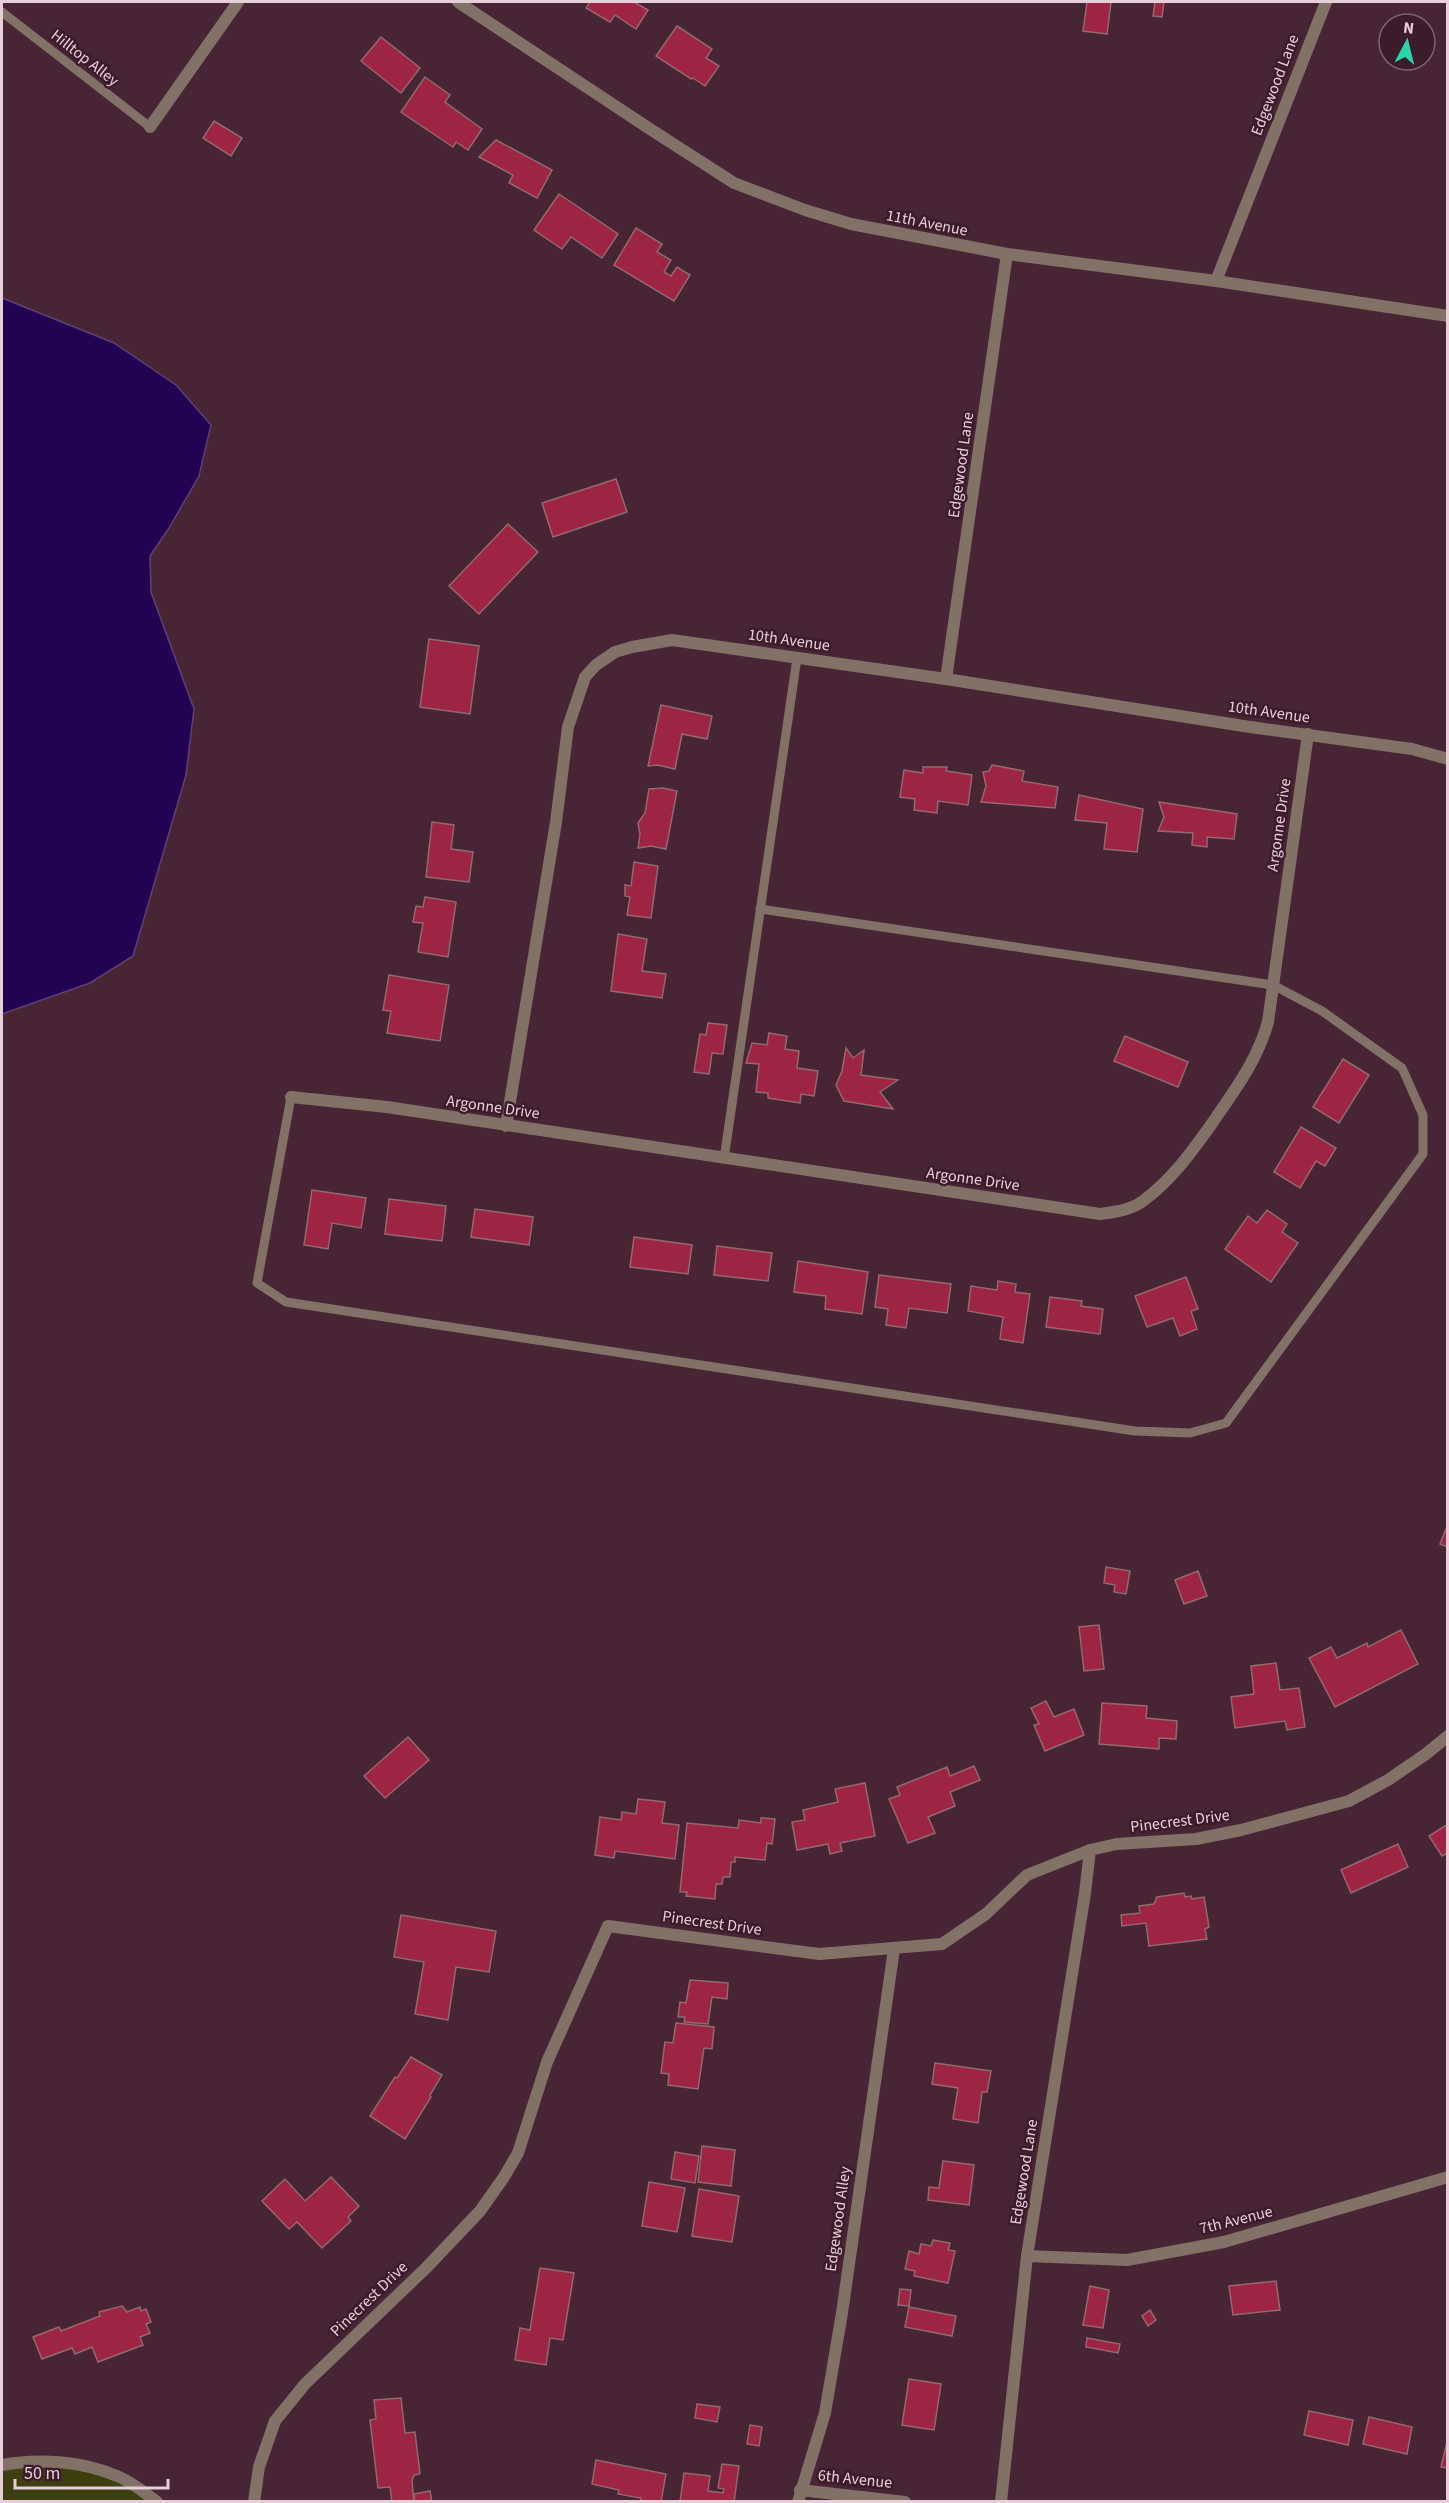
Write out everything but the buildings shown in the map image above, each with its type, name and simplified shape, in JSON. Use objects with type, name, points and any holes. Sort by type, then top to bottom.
[{"type":"street","points":[[150,127],[238,2]]},
{"type":"street","name":"11th Avenue","points":[[458,2],[735,183],[805,210],[851,224],[1007,254],[1216,281],[1448,316]]},
{"type":"street","name":"Edgewood Lane","points":[[1216,281],[1326,2]]},
{"type":"street","name":"Edgewood Lane","points":[[946,679],[1007,254]]},
{"type":"street","name":"10th Avenue","points":[[507,1125],[556,822],[568,727],[585,677],[596,665],[615,652],[672,640],[1412,749],[1448,759]]},
{"type":"street","name":"Argonne Drive","points":[[291,1097],[387,1107],[1100,1215],[1118,1212],[1142,1202],[1176,1173],[1250,1069],[1262,1041],[1268,1022],[1308,735]]},
{"type":"street","name":"Pinecrest Drive","points":[[254,2502],[259,2467],[275,2421],[305,2384],[426,2268],[480,2211],[504,2177],[518,2153],[547,2062],[608,1926],[819,1954],[942,1944],[986,1914],[1027,1875],[1090,1850],[1117,1844],[1197,1839],[1241,1830],[1349,1801],[1388,1780],[1448,1736]]},
{"type":"street","name":"Edgewood Lane","points":[[1001,2502],[1027,2256],[1090,1850]]},
{"type":"street","name":"Edgewood Alley","points":[[800,2496],[825,2413],[842,2313],[894,1949]]},
{"type":"street","name":"7th Avenue","points":[[1027,2256],[1128,2260],[1224,2242],[1448,2177]]},
{"type":"street","points":[[2,2465],[47,2462],[90,2467],[118,2476],[157,2502]]},
{"type":"street","name":"6th Avenue","points":[[800,2496],[905,2502]]},
{"type":"lane","name":"Hilltop Alley","points":[[2,12],[150,127]]},
{"type":"lane","points":[[724,1159],[797,658]]},
{"type":"lane","points":[[291,1097],[257,1283],[286,1302],[1135,1431],[1190,1433],[1226,1423],[1423,1154],[1423,1115],[1402,1068],[1322,1011],[1273,984],[760,909]]},
{"type":"shaded area","points":[[2,298],[114,343],[176,385],[211,425],[199,476],[150,556],[151,592],[194,709],[186,775],[133,956],[90,983],[2,1014]]},
{"type":"shaded area","points":[[2,2466],[89,2467],[155,2502],[2,2502]]}]
